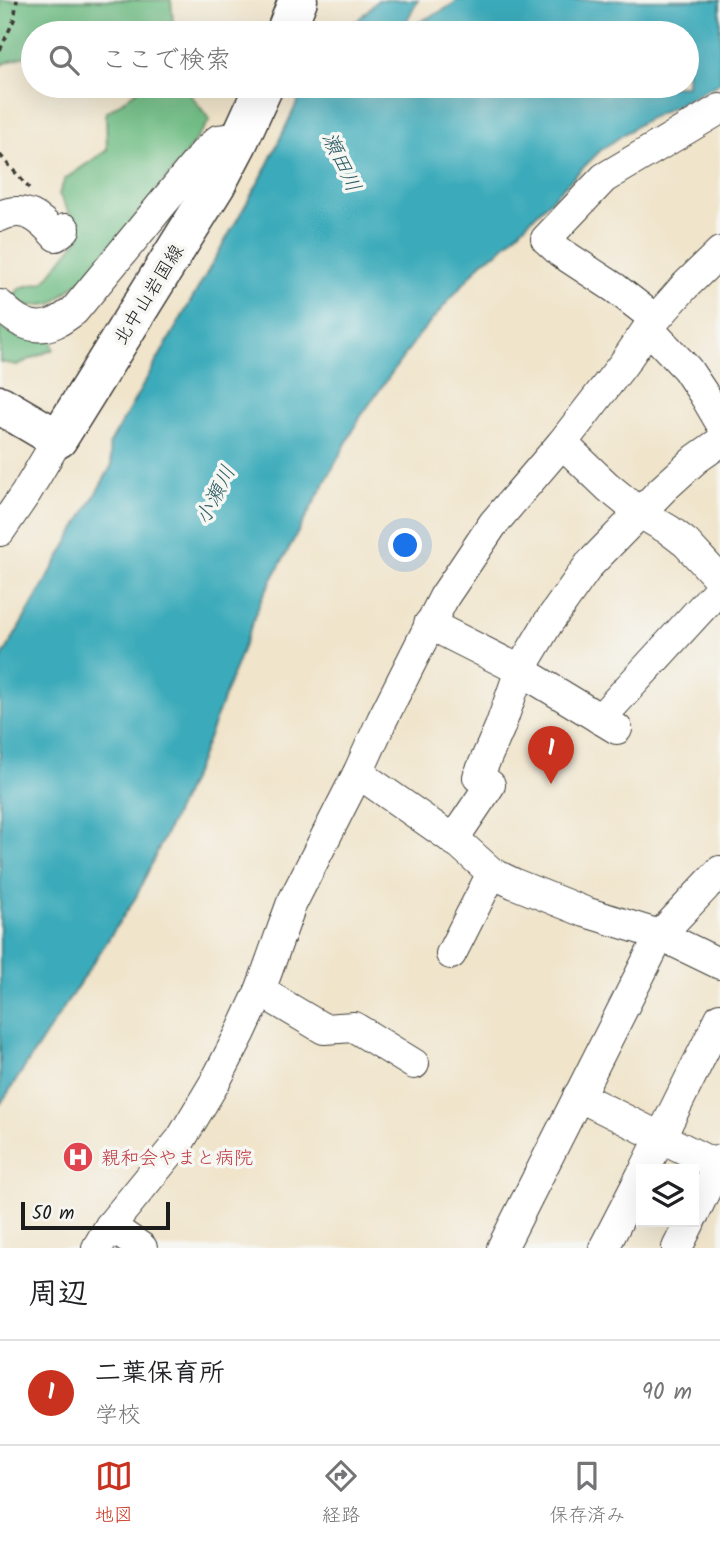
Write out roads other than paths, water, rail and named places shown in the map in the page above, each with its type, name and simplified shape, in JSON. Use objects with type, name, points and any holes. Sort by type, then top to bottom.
[{"type":"main road","points":[[290,21],[298,0]]},
{"type":"main road","name":"北中山岩国線","points":[[58,439],[216,185],[259,98]]},
{"type":"main road","points":[[0,405],[58,439]]},
{"type":"street","points":[[720,109],[604,178],[546,239],[560,252],[615,288],[652,324],[687,369],[720,422]]},
{"type":"street","points":[[0,305],[25,325],[42,326],[55,323],[74,311],[205,152],[218,140],[228,139],[238,143]]},
{"type":"street","points":[[0,216],[9,212],[22,212],[42,220],[56,236],[65,229]]},
{"type":"street","points":[[142,1248],[103,1237],[181,1139],[220,1072],[260,991],[291,905],[444,597],[493,524],[562,443],[652,324],[685,286],[719,254]]},
{"type":"street","points":[[0,531],[58,439]]},
{"type":"street","points":[[453,840],[490,785],[478,776],[500,727],[520,670],[548,623],[589,565],[663,489],[696,459],[720,442]]},
{"type":"street","points":[[562,443],[640,513],[686,543],[720,580]]},
{"type":"street","points":[[429,624],[520,670],[608,724],[720,588]]},
{"type":"street","points":[[358,773],[453,840],[492,873],[585,912],[660,935],[720,964]]},
{"type":"street","points":[[502,1248],[660,935],[720,871]]},
{"type":"street","points":[[451,954],[492,873]]},
{"type":"street","points":[[260,991],[324,1029],[354,1027],[414,1064]]},
{"type":"street","points":[[648,1164],[720,1018]]},
{"type":"street","points":[[578,1096],[719,1164],[699,1204]]},
{"type":"street","points":[[604,1248],[636,1186]]},
{"type":"street","points":[[677,1248],[688,1227]]},
{"type":"water","points":[[378,0],[418,0],[407,21],[357,21]]},
{"type":"water","points":[[457,0],[720,0],[720,83],[699,94],[699,21],[422,21]]},
{"type":"water","points":[[690,98],[642,122],[602,149],[497,253],[484,260],[419,335],[361,416],[262,598],[198,765],[136,897],[0,1105],[0,661],[112,465],[109,445],[262,176],[299,99]]},
{"type":"place","name":"二葉保育所","points":[[551,784]]},
{"type":"place","name":"親和会やまと病院","points":[[78,1157]]},
{"type":"water label","name":"瀬田川","points":[[342,162]]},
{"type":"water label","name":"小瀬川","points":[[215,495]]}]
